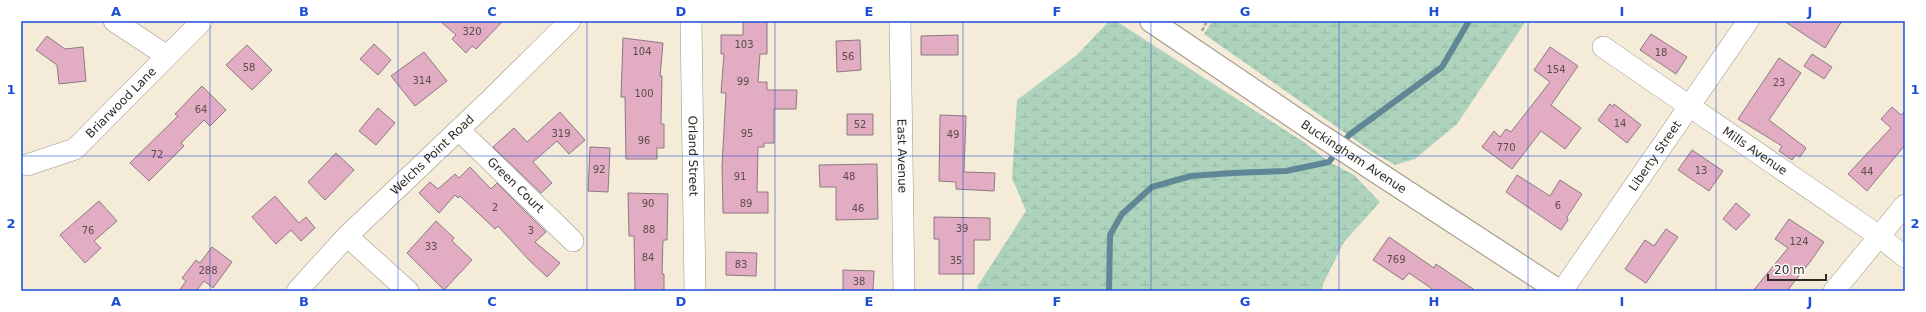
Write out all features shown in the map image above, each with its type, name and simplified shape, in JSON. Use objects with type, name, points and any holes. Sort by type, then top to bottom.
[{"type":"main road","name":"Buckingham Avenue","points":[[1151,21],[1314,131],[1559,291]]},
{"type":"street","points":[[114,21],[167,56]]},
{"type":"street","name":"Briarwood Lane","points":[[27,165],[75,149],[202,21]]},
{"type":"street","name":"Welchs Point Road","points":[[297,291],[347,236],[459,130],[570,21]]},
{"type":"street","name":"Orland Street","points":[[691,21],[695,291]]},
{"type":"street","name":"East Avenue","points":[[900,21],[904,291]]},
{"type":"street","name":"Liberty Street","points":[[1562,291],[1748,21]]},
{"type":"street","name":"Mills Avenue","points":[[1603,47],[1690,105],[1879,236],[1905,257]]},
{"type":"street","name":"Green Court","points":[[459,130],[573,241]]},
{"type":"street","points":[[1834,291],[1905,205]]},
{"type":"street","points":[[347,236],[408,291]]},
{"type":"path","points":[[1204,27],[1207,21]]},
{"type":"green space","points":[[1109,21],[1116,21],[1305,143],[1329,162],[1354,175],[1380,202],[1344,242],[1323,284],[1322,291],[979,291],[977,287],[1026,211],[1012,178],[1017,100],[1077,55]]},
{"type":"green space","points":[[1212,21],[1526,21],[1457,124],[1415,159],[1395,165],[1371,151],[1204,34]]},
{"type":"building","points":[[440,21],[503,21],[476,49],[472,46],[466,53],[452,39],[456,35]]},
{"type":"building","points":[[743,21],[767,21],[767,54],[760,54],[758,82],[767,82],[767,90],[797,90],[796,109],[774,109],[774,143],[764,143],[764,147],[758,147],[757,192],[768,192],[768,213],[723,213],[722,166],[726,93],[721,93],[724,54],[721,54],[721,35],[743,35]]},
{"type":"building","points":[[1784,21],[1842,21],[1825,48]]},
{"type":"building","points":[[1651,34],[1687,57],[1676,74],[1640,50]]},
{"type":"building","points":[[958,35],[958,55],[921,55],[921,36]]},
{"type":"building","points":[[47,36],[65,49],[83,47],[86,81],[59,84],[57,65],[36,50]]},
{"type":"building","points":[[623,38],[663,43],[660,76],[662,76],[661,124],[664,124],[664,148],[657,148],[657,159],[626,159],[625,97],[621,97]]},
{"type":"building","points":[[860,40],[861,70],[837,72],[836,41]]},
{"type":"building","points":[[374,44],[391,60],[378,75],[360,59]]},
{"type":"building","points":[[247,45],[272,70],[252,90],[226,65]]},
{"type":"building","points":[[1550,47],[1578,66],[1551,105],[1581,128],[1565,149],[1541,131],[1512,169],[1482,147],[1494,131],[1500,137],[1506,129],[1511,132],[1550,82],[1534,70]]},
{"type":"building","points":[[424,52],[447,81],[415,106],[391,76]]},
{"type":"building","points":[[1812,54],[1832,67],[1824,79],[1804,66]]},
{"type":"building","points":[[1779,58],[1801,73],[1769,120],[1806,148],[1800,157],[1796,155],[1792,160],[1779,151],[1782,146],[1738,119]]},
{"type":"building","points":[[202,86],[226,110],[210,126],[204,120],[181,143],[184,146],[149,181],[130,163],[178,116],[175,114]]},
{"type":"building","points":[[1610,104],[1613,107],[1614,104],[1641,125],[1627,143],[1598,120]]},
{"type":"building","points":[[1892,107],[1901,115],[1905,111],[1905,145],[1867,191],[1848,174],[1891,128],[1881,119]]},
{"type":"building","points":[[378,108],[395,123],[376,145],[359,131]]},
{"type":"building","points":[[560,112],[585,140],[569,154],[557,141],[533,162],[552,183],[541,193],[493,147],[514,128],[527,142]]},
{"type":"building","points":[[847,114],[873,114],[873,135],[847,135]]},
{"type":"building","points":[[940,115],[966,116],[964,172],[995,173],[994,191],[956,189],[956,182],[939,181]]},
{"type":"building","points":[[590,147],[610,148],[608,192],[588,191]]},
{"type":"building","points":[[1692,150],[1723,171],[1709,191],[1678,170]]},
{"type":"building","points":[[336,153],[354,170],[325,200],[308,182]]},
{"type":"building","points":[[877,164],[878,219],[836,220],[836,187],[820,187],[819,165]]},
{"type":"building","points":[[470,167],[491,189],[497,183],[546,232],[535,242],[560,263],[547,277],[529,260],[498,226],[495,229],[460,196],[458,198],[455,195],[439,213],[419,193],[430,182],[438,189],[455,174],[459,178]]},
{"type":"building","points":[[1517,175],[1550,196],[1560,180],[1582,194],[1567,217],[1568,220],[1561,230],[1506,192]]},
{"type":"building","points":[[628,193],[668,194],[667,240],[663,240],[662,274],[664,274],[664,291],[635,291],[634,236],[629,236]]},
{"type":"building","points":[[275,196],[299,223],[306,217],[315,228],[301,241],[291,230],[276,244],[252,217]]},
{"type":"building","points":[[99,201],[117,221],[94,241],[101,248],[85,263],[60,235]]},
{"type":"building","points":[[1736,203],[1750,215],[1736,230],[1723,219]]},
{"type":"building","points":[[934,217],[990,218],[990,240],[974,240],[974,274],[939,274],[939,239],[934,239]]},
{"type":"building","points":[[1789,219],[1824,242],[1787,291],[1753,291],[1788,248],[1775,239]]},
{"type":"building","points":[[436,221],[454,238],[452,241],[472,260],[444,290],[407,253]]},
{"type":"building","points":[[1666,229],[1678,237],[1646,283],[1625,269],[1645,240],[1654,246]]},
{"type":"building","points":[[1389,237],[1434,268],[1436,264],[1476,291],[1435,291],[1409,273],[1403,280],[1373,260]]},
{"type":"building","points":[[212,247],[232,262],[213,288],[204,281],[196,291],[179,291],[186,281],[182,278],[196,260],[200,263]]},
{"type":"building","points":[[726,252],[757,253],[756,276],[726,275]]},
{"type":"building","points":[[843,270],[874,271],[873,291],[843,291]]},
{"type":"waterway","points":[[1109,291],[1110,235],[1122,214],[1152,187],[1191,176],[1286,171],[1329,162],[1349,135],[1442,67],[1469,21]]}]
